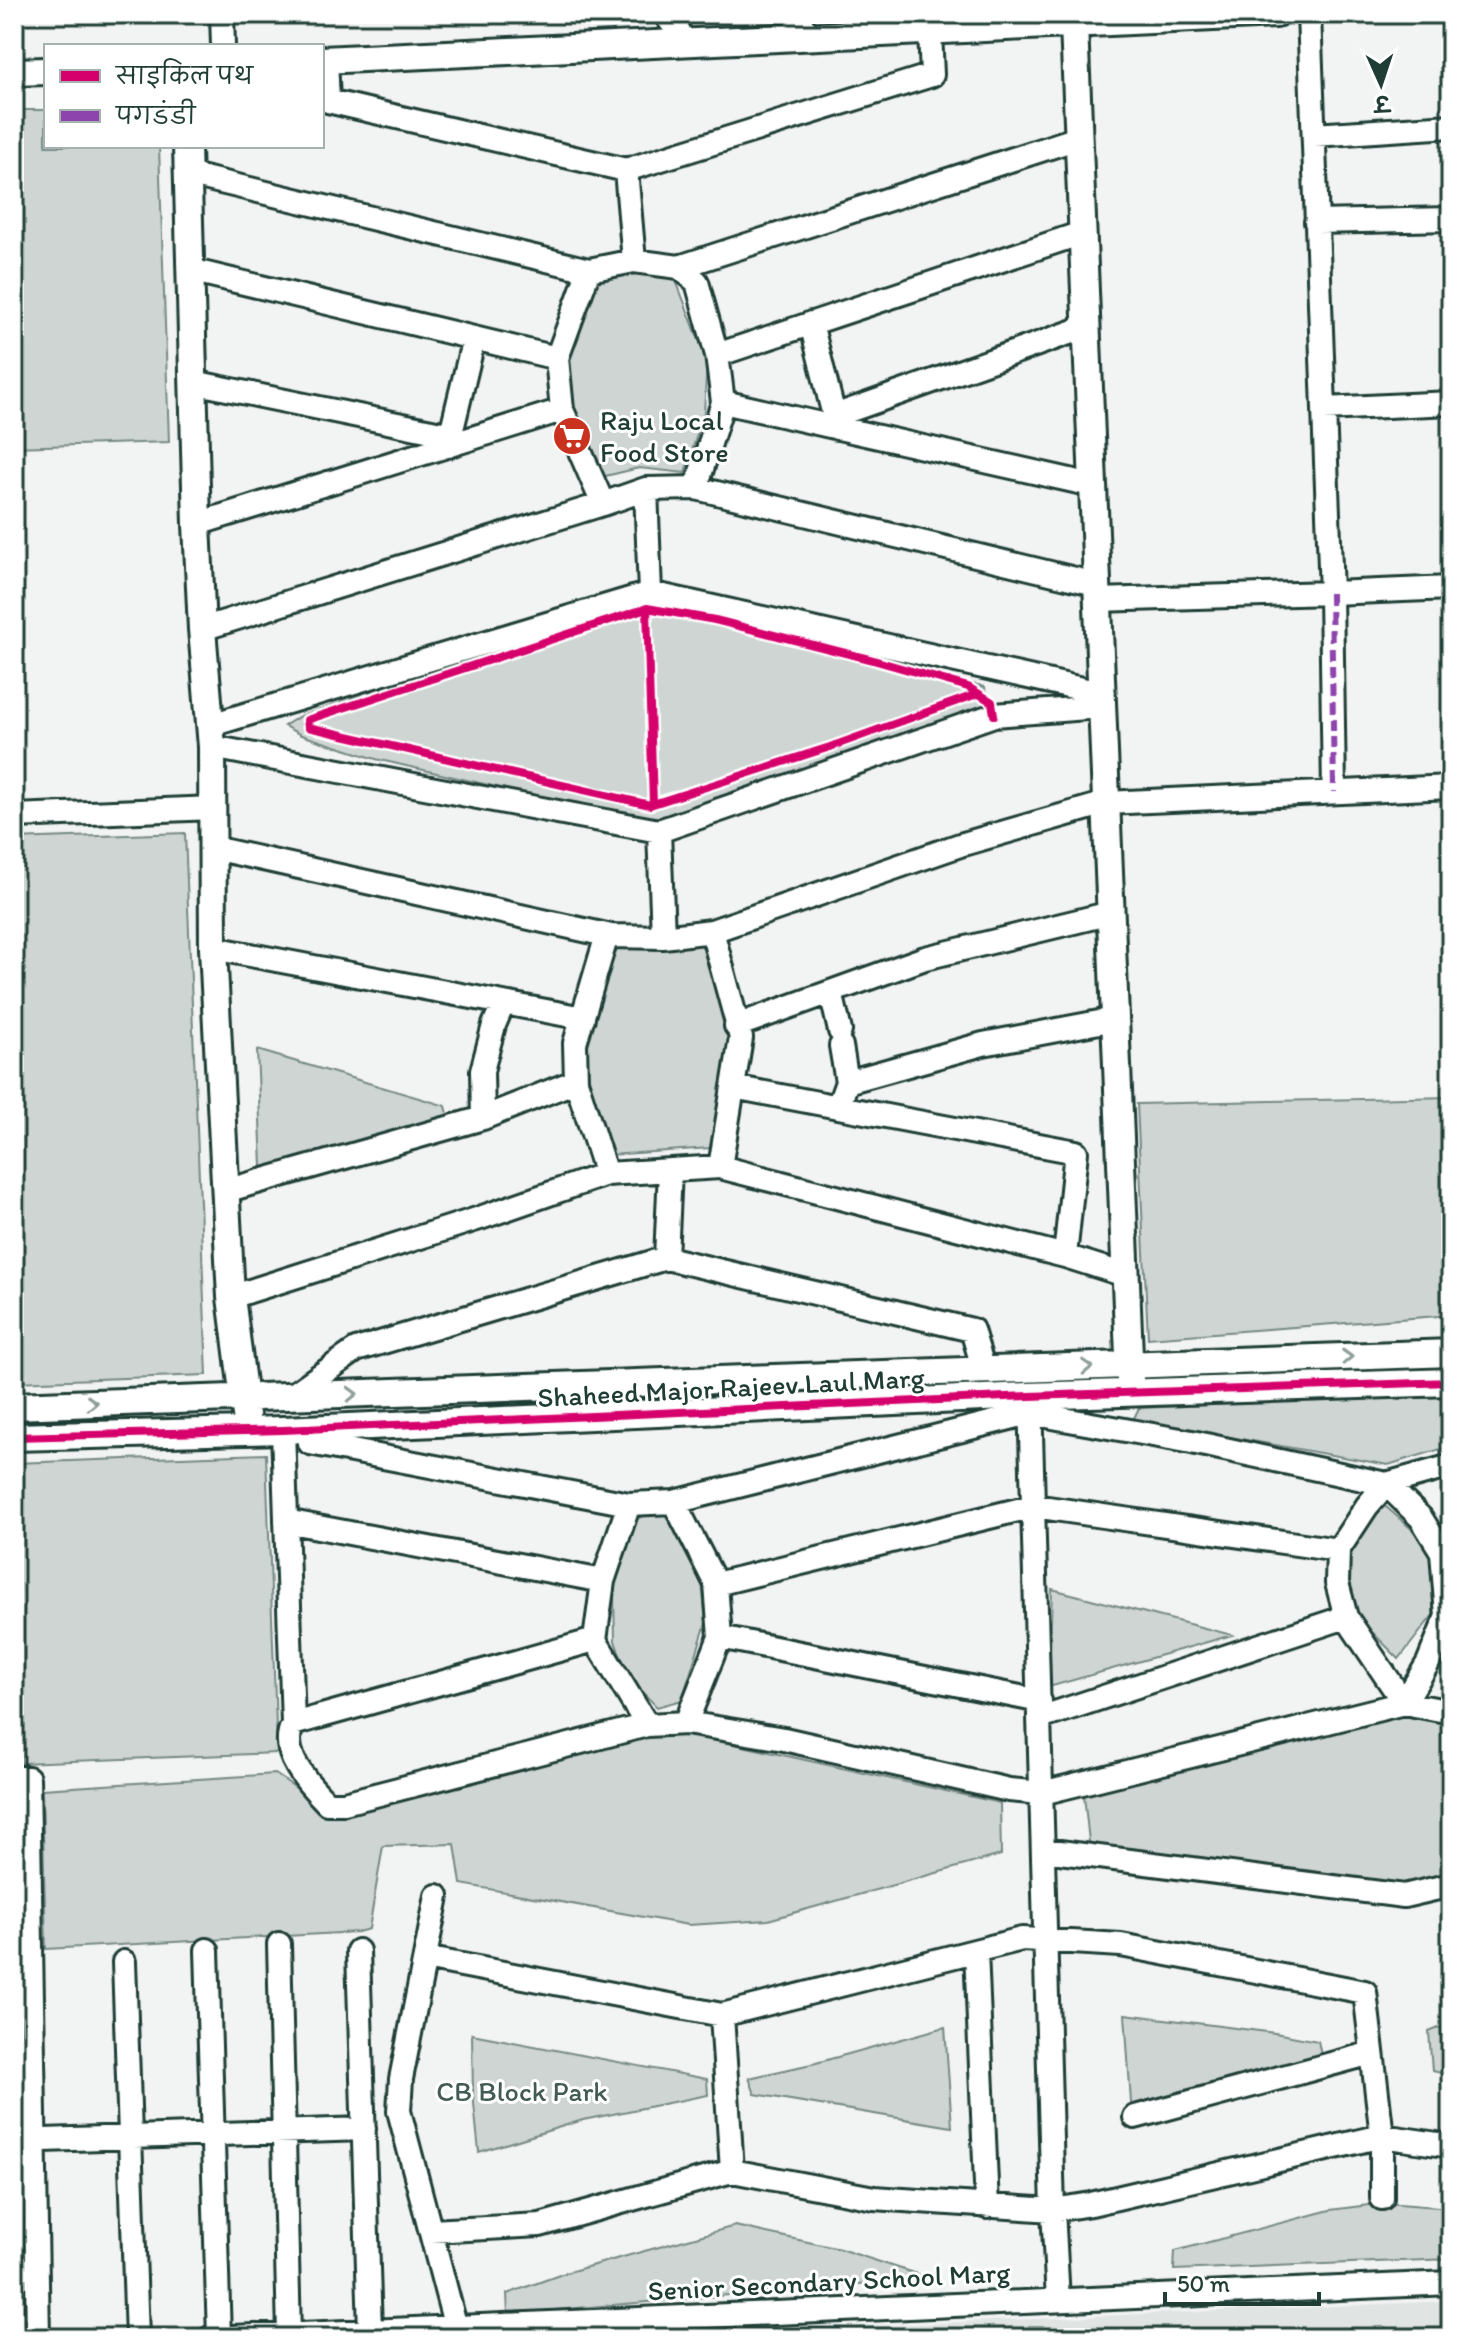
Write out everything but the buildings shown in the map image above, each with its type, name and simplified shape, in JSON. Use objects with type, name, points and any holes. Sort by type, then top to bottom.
[{"type":"street","points":[[222,14],[223,44]]},
{"type":"street","points":[[665,14],[687,43]]},
{"type":"street","points":[[793,14],[811,37]]},
{"type":"street","points":[[930,32],[932,75],[626,170],[328,101],[324,60],[1276,14]]},
{"type":"street","points":[[1309,14],[1331,593],[1334,792]]},
{"type":"street","points":[[1074,25],[1130,1393]]},
{"type":"street","points":[[14,72],[44,71]]},
{"type":"street","points":[[1314,135],[1451,126]]},
{"type":"street","points":[[187,174],[589,270],[634,261],[679,267],[1078,138]]},
{"type":"street","points":[[187,148],[197,524],[202,629],[212,736],[213,948],[231,1297],[248,1431]]},
{"type":"street","points":[[626,170],[634,261]]},
{"type":"street","points":[[1316,222],[1451,219]]},
{"type":"street","points":[[717,355],[1082,233]]},
{"type":"street","points":[[679,267],[697,282],[717,355],[723,402],[696,488]]},
{"type":"street","points":[[190,270],[557,358]]},
{"type":"street","points":[[589,270],[557,358],[562,410],[603,504]]},
{"type":"street","points":[[811,323],[836,422]]},
{"type":"street","points":[[836,422],[1086,327]]},
{"type":"street","points":[[449,440],[474,338]]},
{"type":"street","points":[[193,382],[449,440]]},
{"type":"street","points":[[723,402],[836,422],[1092,485]]},
{"type":"street","points":[[1324,409],[1451,403]]},
{"type":"street","points":[[197,524],[449,440],[562,410]]},
{"type":"street","points":[[202,629],[646,489],[696,488],[1096,592],[1331,593],[1451,588]]},
{"type":"street","points":[[646,489],[650,593]]},
{"type":"street","points":[[212,736],[650,593],[1100,700]]},
{"type":"street","points":[[212,736],[659,831],[994,715],[1100,700]]},
{"type":"street","points":[[213,848],[607,935],[663,937],[712,931],[960,845],[1106,803],[1451,787]]},
{"type":"street","points":[[14,816],[214,808]]},
{"type":"street","points":[[659,831],[663,937]]},
{"type":"street","points":[[736,1026],[925,958],[1111,913]]},
{"type":"street","points":[[712,931],[741,1038],[720,1167]]},
{"type":"street","points":[[606,1174],[576,1081],[575,1043],[607,935]]},
{"type":"street","points":[[213,948],[583,1018]]},
{"type":"street","points":[[831,992],[847,1082],[838,1107]]},
{"type":"street","points":[[483,1118],[482,1071],[503,1004]]},
{"type":"street","points":[[847,1082],[983,1044],[1115,1019]]},
{"type":"street","points":[[225,1191],[483,1118],[576,1081]]},
{"type":"street","points":[[733,1087],[1076,1152],[1065,1256]]},
{"type":"street","points":[[231,1297],[480,1218],[606,1174],[720,1167],[1065,1256],[1125,1275]]},
{"type":"street","points":[[666,1258],[670,1170]]},
{"type":"street","points":[[291,1396],[356,1350],[666,1258],[972,1330],[984,1371]]},
{"type":"street","name":"Shaheed Major Rajeev Laul Marg","points":[[14,1406],[1451,1353]]},
{"type":"street","points":[[1027,1369],[1034,1506],[1058,2300]]},
{"type":"street","name":"Shaheed Major Rajeev Laul Marg","points":[[14,1437],[1030,1404],[1130,1393],[1451,1382]]},
{"type":"street","points":[[310,1443],[629,1504],[674,1502],[1030,1404],[1386,1484],[1451,1466]]},
{"type":"street","points":[[283,1430],[293,1724],[290,1727],[289,1749],[308,1784],[327,1803],[344,1803],[647,1725],[686,1723],[784,1739],[1009,1790],[1042,1793],[1404,1703],[1451,1712]]},
{"type":"street","points":[[1386,1484],[1367,1506],[1338,1550],[1337,1583],[1346,1617],[1404,1703]]},
{"type":"street","points":[[1386,1484],[1421,1518],[1446,1550],[1449,1617],[1428,1663],[1404,1703]]},
{"type":"street","points":[[674,1502],[716,1584],[720,1637],[686,1723]]},
{"type":"street","points":[[629,1504],[603,1581],[595,1640],[647,1725]]},
{"type":"street","points":[[716,1584],[1034,1506],[1338,1550]]},
{"type":"street","points":[[286,1521],[603,1581]]},
{"type":"street","points":[[720,1637],[1040,1709],[1346,1617]]},
{"type":"street","points":[[293,1724],[595,1640]]},
{"type":"street","points":[[14,1778],[28,1778],[24,2140],[38,2338]]},
{"type":"street","points":[[1044,1850],[1404,1896],[1451,1885]]},
{"type":"street","points":[[437,1896],[401,2079],[399,2111],[456,2333]]},
{"type":"street","points":[[425,1958],[722,2015],[1022,1939],[1121,1945],[1365,1992],[1382,2136],[1382,2198]]},
{"type":"street","points":[[279,1944],[289,2334]]},
{"type":"street","points":[[207,1950],[219,2337]]},
{"type":"street","points":[[358,1951],[370,2331]]},
{"type":"street","points":[[976,1951],[987,2207]]},
{"type":"street","points":[[124,1962],[137,2338]]},
{"type":"street","points":[[722,2015],[732,2171]]},
{"type":"street","points":[[1135,2117],[1372,2053]]},
{"type":"street","points":[[24,2140],[364,2129]]},
{"type":"street","points":[[431,2231],[540,2225],[732,2171],[874,2198],[1053,2210],[1091,2204],[1382,2136],[1451,2146]]},
{"type":"street","name":"Senior Secondary School Marg","points":[[210,2338],[370,2331],[456,2333],[1058,2300],[1451,2283]]},
{"type":"shaded area","points":[[14,1564],[21,1763],[14,1763]]},
{"type":"shaded area","points":[[1451,2301],[1451,2338],[499,2338],[824,2328]]},
{"type":"green space","points":[[14,110],[44,110],[44,148],[159,148],[169,442],[14,447]]},
{"type":"green space","points":[[635,271],[673,273],[707,361],[704,412],[685,473],[639,468],[601,477],[572,408],[566,361],[595,277]]},
{"type":"green space","points":[[647,599],[771,626],[985,687],[987,704],[907,737],[654,823],[376,759],[301,735],[284,726],[300,716]]},
{"type":"green space","points":[[185,833],[207,1375],[14,1382],[14,839]]},
{"type":"green space","points":[[701,943],[730,1041],[710,1148],[609,1155],[585,1081],[582,1041],[614,946]]},
{"type":"green space","points":[[257,1050],[446,1106],[450,1122],[268,1169],[262,1166]]},
{"type":"green space","points":[[1451,1097],[1451,1315],[1148,1338],[1137,1104]]},
{"type":"green space","points":[[1451,1395],[1451,1446],[1388,1465],[1132,1422],[1139,1408]]},
{"type":"green space","points":[[266,1454],[277,1753],[21,1763],[14,1463]]},
{"type":"green space","points":[[1385,1506],[1415,1532],[1433,1555],[1433,1615],[1399,1659],[1351,1611],[1347,1555],[1369,1519]]},
{"type":"green space","points":[[657,1508],[678,1523],[701,1572],[706,1623],[682,1700],[657,1707],[640,1690],[615,1641],[613,1549],[630,1523]]},
{"type":"green space","points":[[1052,1589],[1232,1635],[1049,1687]]},
{"type":"green space","points":[[1405,1700],[1451,1709],[1451,1889],[1408,1901],[1345,1901],[1090,1851],[1083,1786]]},
{"type":"green space","points":[[655,1736],[697,1736],[1000,1803],[1001,1855],[768,1920],[688,1925],[461,1884],[455,1844],[383,1846],[369,1929],[46,1949],[42,1789],[275,1774],[337,1815],[354,1805]]},
{"type":"green space","points":[[1125,2014],[1318,2041],[1322,2059],[1132,2118]]},
{"type":"green space","points":[[1451,2023],[1451,2075],[1432,2071],[1429,2032]]},
{"type":"green space","points":[[945,2027],[952,2127],[755,2094],[749,2078],[816,2063]]},
{"type":"green space","name":"CB Block Park","points":[[472,2034],[707,2079],[708,2095],[583,2120],[479,2152],[473,2094]]},
{"type":"green space","points":[[1385,2203],[1451,2208],[1451,2259],[1174,2270],[1175,2251],[1330,2210]]},
{"type":"green space","points":[[735,2226],[840,2249],[929,2278],[508,2314],[507,2294],[565,2273]]},
{"type":"marked path","points":[[1331,593],[1334,792]]},
{"type":"cycle path","points":[[647,608],[653,804]]},
{"type":"cycle path","points":[[977,694],[830,747],[650,805],[308,727],[307,720],[647,608],[715,620],[968,687],[992,702],[994,715]]},
{"type":"cycle path","points":[[14,1437],[283,1430],[1029,1396],[1451,1382]]},
{"type":"place","name":"Raju Local Food Store","points":[[572,436]]}]
